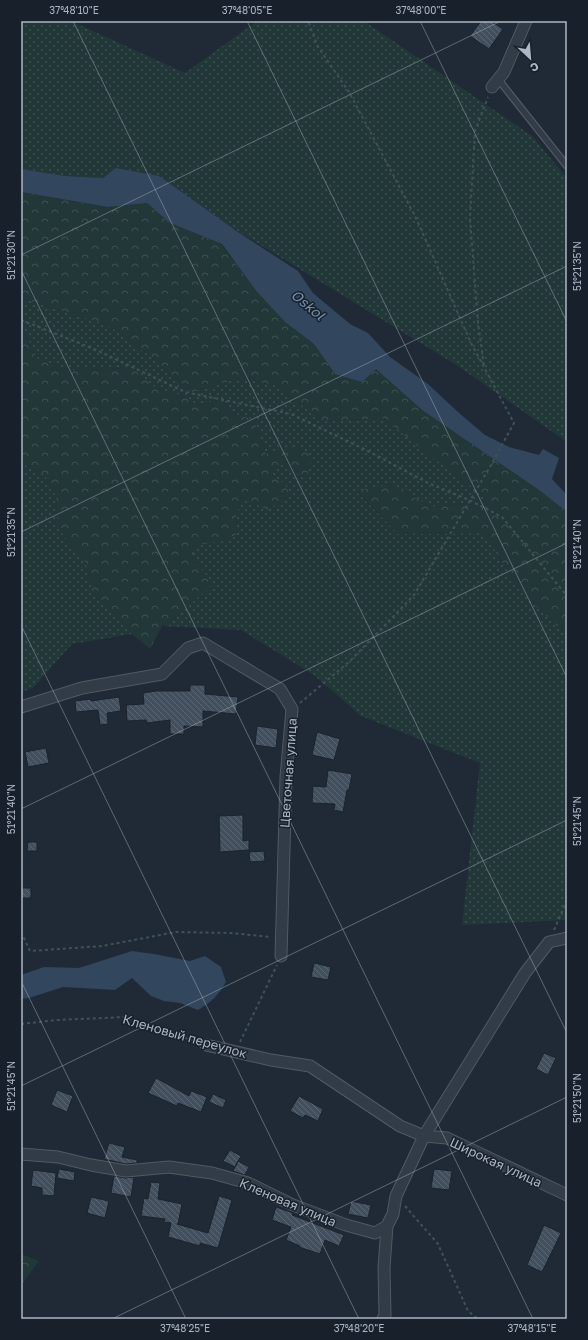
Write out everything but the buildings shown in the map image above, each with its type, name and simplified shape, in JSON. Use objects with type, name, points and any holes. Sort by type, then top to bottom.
[{"type":"street","points":[[495,83],[504,72],[510,60],[526,21]]},
{"type":"street","name":"Цветочная улица","points":[[21,707],[82,688],[162,674],[188,648],[203,643],[280,689],[292,709],[286,777],[281,956]]},
{"type":"street","points":[[383,1319],[385,1315],[384,1268],[387,1226],[393,1214],[396,1196],[424,1136],[525,973],[549,942],[567,938]]},
{"type":"street","name":"Кленовый переулок","points":[[206,1045],[310,1066],[400,1126],[424,1136]]},
{"type":"street","name":"Широкая улица","points":[[424,1136],[448,1138],[567,1195]]},
{"type":"street","name":"Кленовая улица","points":[[21,1154],[58,1157],[91,1165],[126,1170],[169,1167],[212,1173],[248,1183],[293,1205],[346,1225],[376,1233],[387,1226]]},
{"type":"lane","points":[[495,83],[567,166]]},
{"type":"path","points":[[292,709],[350,661],[414,595],[491,465],[514,423],[471,343],[416,218],[349,92],[318,46],[308,21]]},
{"type":"path","points":[[484,367],[478,323],[470,218],[475,131],[495,83]]},
{"type":"path","points":[[21,320],[94,349],[185,392],[291,414],[368,451],[428,483],[469,500],[502,517],[567,596]]},
{"type":"path","points":[[549,942],[567,900]]},
{"type":"path","points":[[21,932],[30,952],[102,946],[176,932],[231,933],[282,938]]},
{"type":"path","points":[[236,1052],[281,956]]},
{"type":"path","name":"Кленовый переулок","points":[[21,1024],[57,1020],[125,1017],[206,1045]]},
{"type":"path","points":[[396,1196],[438,1244],[468,1311],[478,1319]]},
{"type":"green space","points":[[21,21],[71,21],[185,73],[257,21],[364,21],[532,136],[567,178],[567,442],[458,366],[143,173],[116,168],[103,178],[65,176],[21,169]]},
{"type":"green space","points":[[21,192],[108,207],[147,203],[170,223],[221,244],[257,292],[285,322],[314,344],[335,374],[376,369],[422,410],[539,490],[567,512],[567,635],[520,591],[484,533],[398,534],[357,491],[391,484],[431,507],[489,500],[419,447],[384,418],[323,421],[274,385],[240,378],[192,392],[146,353],[108,325],[21,298]]},
{"type":"green space","points":[[21,298],[108,325],[146,353],[192,392],[240,378],[274,385],[323,421],[384,418],[419,447],[489,500],[431,507],[391,484],[357,492],[398,534],[484,533],[520,591],[567,635],[567,920],[462,925],[480,763],[361,716],[314,675],[241,630],[162,626],[179,615],[206,575],[192,558],[196,544],[223,541],[237,534],[236,514],[244,498],[290,496],[285,484],[272,475],[293,446],[266,454],[254,420],[236,414],[222,399],[198,405],[180,395],[157,389],[132,368],[70,370],[38,359],[23,330],[21,331]]},
{"type":"green space","points":[[23,330],[38,359],[70,370],[132,368],[157,389],[180,395],[198,405],[222,399],[236,414],[254,420],[266,454],[293,446],[312,456],[306,480],[282,464],[272,475],[285,484],[290,496],[268,510],[244,499],[236,514],[237,534],[223,541],[196,545],[192,558],[206,575],[211,586],[179,615],[162,626],[150,649],[132,634],[113,612],[93,595],[86,563],[58,528],[56,496],[45,475],[21,463],[21,331]]},
{"type":"green space","points":[[21,463],[45,475],[56,496],[58,528],[86,563],[93,595],[113,612],[132,634],[72,644],[33,688],[21,692]]},
{"type":"green space","points":[[21,1254],[39,1261],[21,1285]]},
{"type":"water","name":"Oskol","points":[[116,168],[159,176],[238,232],[298,271],[313,293],[350,324],[368,333],[390,357],[428,384],[485,435],[509,447],[539,455],[543,449],[559,458],[552,479],[567,495],[567,512],[539,490],[422,410],[376,369],[362,382],[335,374],[314,344],[285,322],[257,292],[222,244],[170,223],[147,203],[108,207],[21,192],[21,169],[65,176],[103,178]]},
{"type":"water","points":[[132,951],[190,961],[205,956],[221,967],[226,982],[214,998],[198,1010],[180,1003],[164,1001],[151,996],[132,978],[115,990],[63,987],[29,998],[21,999],[21,975],[44,967],[79,968]]}]
